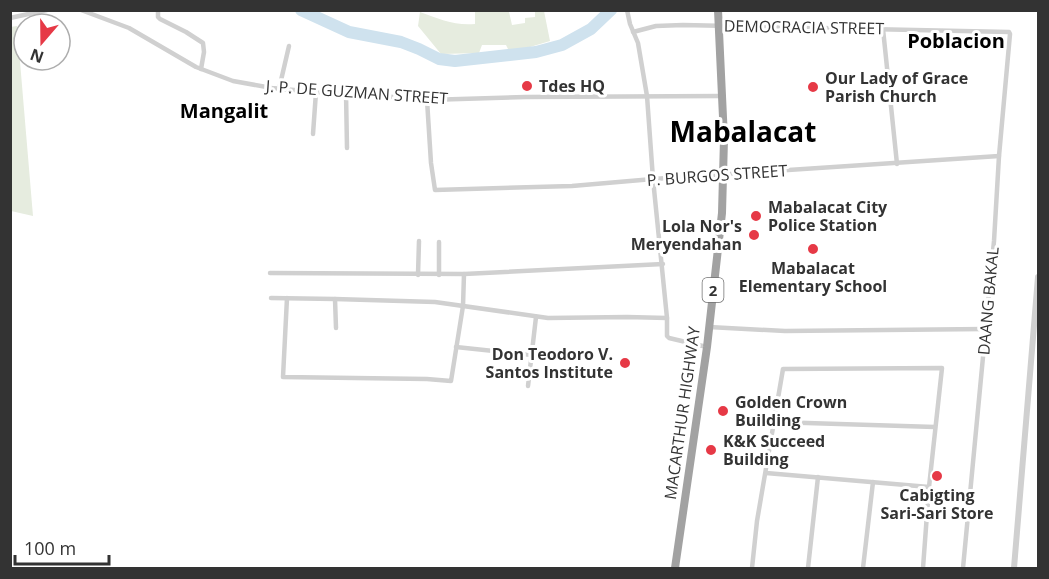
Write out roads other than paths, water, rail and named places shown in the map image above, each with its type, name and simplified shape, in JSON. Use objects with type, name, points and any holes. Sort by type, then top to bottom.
[{"type":"highway","name":"MACARTHUR HIGHWAY","points":[[675,568],[707,347],[722,213],[724,140],[718,10]]},
{"type":"street","points":[[10,18],[47,10]]},
{"type":"street","name":"J. P. DE GUZMAN STREET","points":[[81,10],[129,28],[201,69],[233,81],[279,89],[427,100],[721,96]]},
{"type":"street","points":[[158,10],[160,19],[203,43],[201,69]]},
{"type":"street","points":[[627,10],[638,43],[647,96],[653,179],[668,318],[667,336],[707,347]]},
{"type":"street","name":"DEMOCRACIA STREET","points":[[633,32],[656,26],[719,26],[1006,31],[1010,34]]},
{"type":"street","points":[[883,29],[897,164]]},
{"type":"street","name":"DAANG BAKAL","points":[[963,568],[994,241],[1010,34]]},
{"type":"street","points":[[279,89],[289,46]]},
{"type":"street","points":[[314,134],[316,92]]},
{"type":"street","points":[[346,93],[347,148]]},
{"type":"street","name":"P. BURGOS STREET","points":[[427,100],[435,190],[572,186],[999,156]]},
{"type":"street","points":[[418,275],[419,241]]},
{"type":"street","points":[[439,242],[439,275]]},
{"type":"street","points":[[270,273],[439,275],[663,264]]},
{"type":"street","points":[[287,298],[283,377],[451,381],[463,306],[464,274]]},
{"type":"street","points":[[1014,568],[1038,277]]},
{"type":"street","points":[[271,298],[435,302],[536,317],[668,318]]},
{"type":"street","points":[[336,299],[336,328]]},
{"type":"street","points":[[528,386],[536,317]]},
{"type":"street","points":[[709,327],[785,331],[985,329]]},
{"type":"street","points":[[456,347],[532,355]]},
{"type":"street","points":[[752,568],[757,521],[783,369],[942,368],[923,568]]},
{"type":"street","points":[[775,422],[935,427]]},
{"type":"street","points":[[766,473],[929,487]]},
{"type":"street","points":[[808,568],[818,477]]},
{"type":"street","points":[[863,568],[873,482]]},
{"type":"waterway","points":[[301,10],[349,32],[401,42],[439,59],[455,61],[536,52],[562,45],[591,29],[611,10]]},
{"type":"place","name":"Tdes HQ","points":[[527,86]]},
{"type":"place","name":"Our Lady of Grace Parish Church","points":[[813,87]]},
{"type":"place","name":"Mabalacat City Police Station","points":[[756,216]]},
{"type":"place","name":"Lola Nor's Meryendahan","points":[[754,235]]},
{"type":"place","name":"Mabalacat Elementary School","points":[[813,249]]},
{"type":"place","name":"Don Teodoro V. Santos Institute","points":[[625,363]]},
{"type":"place","name":"Golden Crown Building","points":[[723,411]]},
{"type":"place","name":"K&K Succeed Building","points":[[711,450]]},
{"type":"place","name":"Cabigting Sari-Sari Store","points":[[937,476]]},
{"type":"district","name":"Poblacion","points":[[956,40]]},
{"type":"district","name":"Mangalit","points":[[224,110]]},
{"type":"district","name":"Mabalacat","points":[[743,131]]}]
